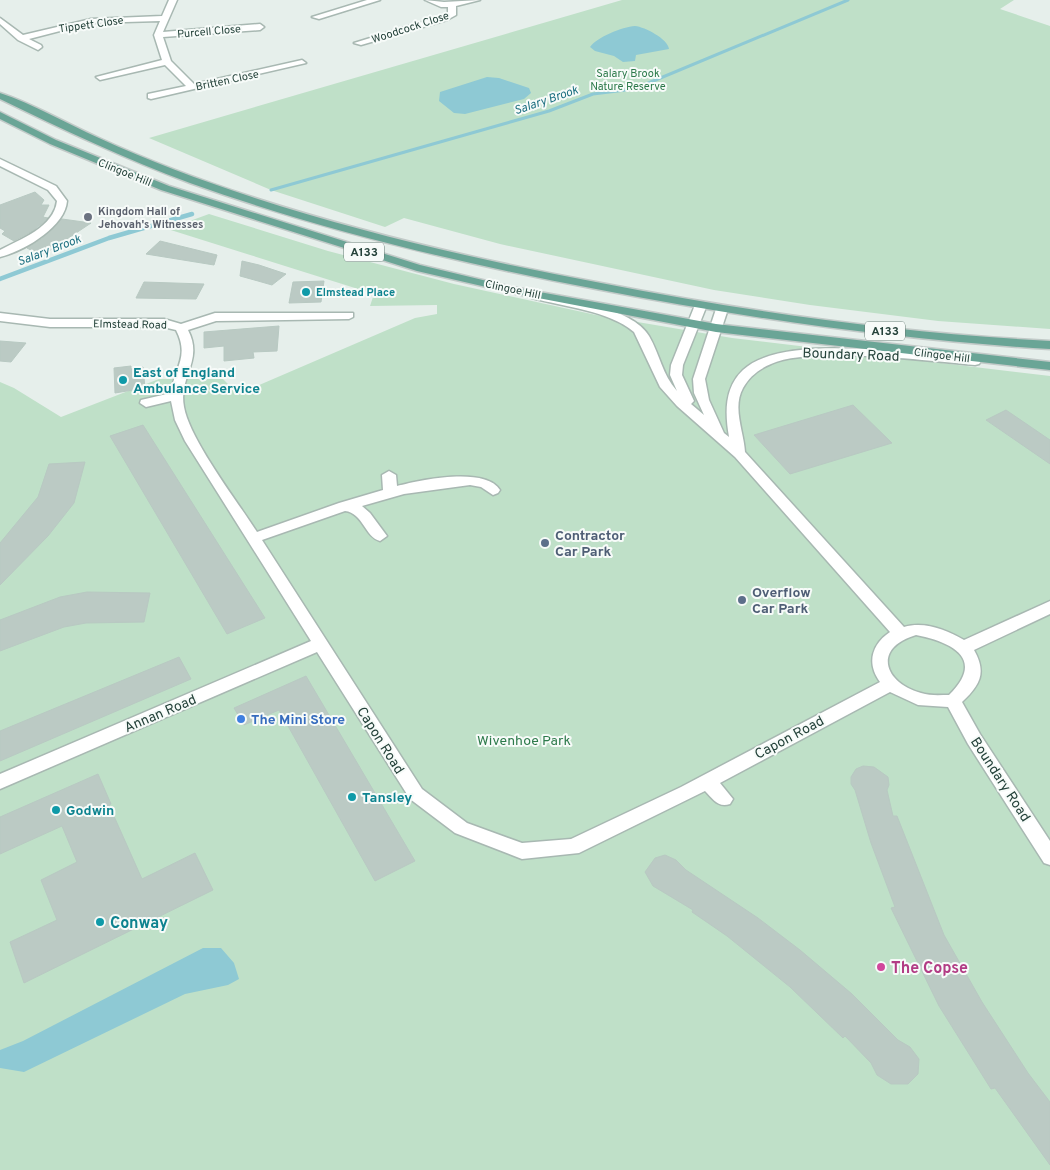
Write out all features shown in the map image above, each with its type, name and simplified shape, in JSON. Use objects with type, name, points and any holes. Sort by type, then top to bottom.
[{"type":"main road","name":"Clingoe Hill","points":[[0,96],[129,156],[247,198],[368,233],[485,262],[701,305]]},
{"type":"main road","name":"Clingoe Hill","points":[[0,115],[92,159],[218,206],[417,268],[512,290],[716,328],[1050,366]]},
{"type":"main road","name":"A133","points":[[701,305],[722,308]]},
{"type":"main road","name":"Clingoe Hill","points":[[722,308],[844,326],[1050,345]]},
{"type":"street","points":[[173,0],[163,18],[158,35],[167,62],[192,87]]},
{"type":"street","points":[[316,17],[376,0]]},
{"type":"street","points":[[429,0],[444,5],[476,0]]},
{"type":"street","name":"Woodcock Close","points":[[358,43],[452,15],[452,4]]},
{"type":"street","name":"Tippett Close","points":[[21,38],[91,22],[163,18]]},
{"type":"street","points":[[0,20],[21,38],[38,47]]},
{"type":"street","name":"Purcell Close","points":[[158,35],[260,27]]},
{"type":"street","points":[[100,77],[167,62]]},
{"type":"street","name":"Britten Close","points":[[151,96],[302,63]]},
{"type":"street","points":[[0,163],[56,191],[62,202],[59,218],[47,228],[0,254]]},
{"type":"street","name":"Boundary Road","points":[[512,290],[632,325],[646,340],[654,367],[664,383],[699,419],[722,436],[740,454],[899,632]]},
{"type":"street","name":"Boundary Road","points":[[699,419],[676,376],[677,364],[701,305]]},
{"type":"street","name":"Boundary Road","points":[[722,308],[698,387],[701,400],[722,436]]},
{"type":"street","name":"Elmstead Road","points":[[0,317],[50,323],[164,323],[182,328],[215,317],[349,315]]},
{"type":"street","points":[[146,403],[176,396],[188,363],[190,347],[188,338],[182,328]]},
{"type":"street","name":"Boundary Road","points":[[740,454],[731,422],[734,394],[738,384],[747,374],[770,359],[794,353],[827,351],[1017,363]]},
{"type":"street","name":"Capon Road","points":[[176,396],[179,416],[192,441],[416,794],[461,828],[522,851],[573,847],[707,780],[890,684]]},
{"type":"street","points":[[389,475],[390,492]]},
{"type":"street","points":[[254,538],[390,492],[470,480],[485,482],[493,490]]},
{"type":"street","points":[[344,506],[354,506],[360,510],[380,536]]},
{"type":"street","points":[[965,647],[1050,608]]},
{"type":"street","points":[[916,629],[932,631],[949,637],[965,647],[972,662],[973,678],[965,691],[953,701],[918,699],[890,684],[883,673],[879,660],[883,644],[899,632],[916,629]]},
{"type":"street","name":"Annan Road","points":[[0,782],[320,644]]},
{"type":"street","name":"Boundary Road","points":[[953,701],[974,739],[1050,857]]},
{"type":"street","points":[[707,780],[724,799]]},
{"type":"green space","name":"Salary Brook Nature Reserve","points":[[622,0],[1014,0],[1000,9],[1050,26],[1050,329],[938,321],[810,305],[714,290],[500,244],[404,218],[385,227],[271,190],[149,138]]},
{"type":"green space","name":"Wivenhoe Park","points":[[209,214],[328,251],[454,284],[596,315],[732,338],[1050,376],[1050,1170],[0,1170],[0,382],[14,388],[61,417],[159,379],[223,379],[238,394],[415,318],[437,314],[437,305],[370,306],[374,294],[158,226],[187,222]]},
{"type":"water","points":[[635,26],[655,34],[665,41],[669,49],[636,55],[635,61],[623,62],[614,56],[595,51],[590,47],[593,43],[610,33]]},
{"type":"water","points":[[487,77],[499,78],[529,88],[531,93],[524,99],[465,114],[454,113],[439,101],[440,92]]},
{"type":"water","points":[[203,948],[221,948],[234,963],[239,979],[228,985],[185,994],[24,1072],[0,1068],[0,1050],[23,1041]]},
{"type":"building","points":[[35,192],[44,200],[41,205],[49,205],[43,217],[48,218],[34,230],[14,241],[2,234],[5,231],[0,228],[0,205]]},
{"type":"building","points":[[62,219],[91,223],[46,253],[40,255],[27,248],[43,238]]},
{"type":"building","points":[[160,241],[217,255],[214,265],[146,254]]},
{"type":"building","points":[[242,261],[286,274],[272,285],[240,276]]},
{"type":"building","name":"Elmstead Place","points":[[324,281],[321,302],[289,303],[293,282]]},
{"type":"building","points":[[144,282],[204,284],[196,299],[136,298]]},
{"type":"building","points":[[279,326],[277,351],[253,352],[254,358],[224,361],[224,346],[204,348],[204,332]]},
{"type":"building","points":[[0,341],[26,343],[11,362],[0,361]]},
{"type":"building","name":"East of England Ambulance Service","points":[[131,366],[131,369],[143,367],[145,388],[115,393],[114,368]]},
{"type":"building","points":[[853,405],[892,443],[790,474],[754,435]]},
{"type":"building","points":[[1006,410],[1050,440],[1050,464],[986,420]]},
{"type":"building","points":[[143,425],[265,618],[227,634],[110,436]]},
{"type":"building","points":[[85,462],[74,503],[48,536],[0,585],[0,543],[38,497],[49,464]]},
{"type":"building","points":[[87,592],[150,593],[144,622],[86,623],[64,627],[0,651],[0,620],[60,597]]},
{"type":"building","points":[[179,657],[191,679],[0,761],[0,731]]},
{"type":"building","name":"Tansley","points":[[306,676],[415,861],[375,881],[279,710],[244,725],[234,708]]},
{"type":"building","points":[[863,766],[874,767],[888,777],[889,785],[887,790],[893,816],[897,816],[944,935],[982,1002],[1028,1073],[1050,1102],[1050,1165],[995,1088],[991,1089],[939,1006],[891,908],[895,907],[871,843],[855,790],[851,784],[851,777],[856,769]]},
{"type":"building","name":"Conway","points":[[98,774],[111,804],[109,805],[142,879],[195,853],[213,890],[24,983],[10,942],[57,920],[41,880],[77,862],[62,826],[0,854],[0,817]]},
{"type":"building","points":[[665,855],[676,860],[686,870],[758,918],[800,950],[852,994],[898,1040],[910,1047],[919,1059],[918,1074],[908,1084],[891,1084],[877,1075],[871,1063],[845,1036],[843,1038],[790,987],[727,936],[692,912],[693,910],[653,886],[645,872],[655,858]]},
{"type":"waterway","name":"Salary Brook","points":[[271,190],[549,111],[593,94],[634,89],[848,0]]},
{"type":"waterway","name":"Salary Brook","points":[[0,279],[109,238],[192,214]]},
{"type":"place","name":"Kingdom Hall of Jehovah's Witnesses","points":[[88,217]]},
{"type":"place","name":"Elmstead Place","points":[[306,292]]},
{"type":"place","name":"East of England Ambulance Service","points":[[123,380]]},
{"type":"place","name":"Contractor Car Park","points":[[545,543]]},
{"type":"place","name":"Overflow Car Park","points":[[742,600]]},
{"type":"place","name":"The Mini Store","points":[[241,719]]},
{"type":"place","name":"Tansley","points":[[352,797]]},
{"type":"place","name":"Godwin","points":[[56,810]]},
{"type":"place","name":"Conway","points":[[100,922]]},
{"type":"place","name":"The Copse","points":[[881,967]]}]
